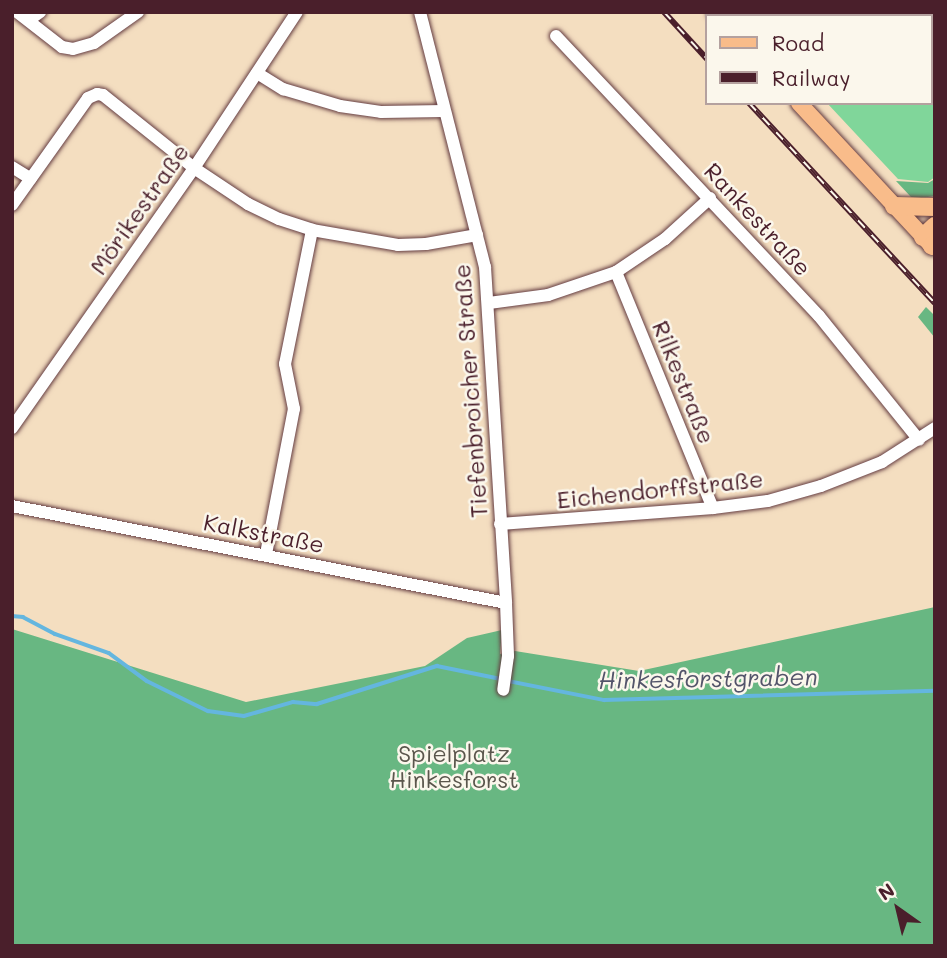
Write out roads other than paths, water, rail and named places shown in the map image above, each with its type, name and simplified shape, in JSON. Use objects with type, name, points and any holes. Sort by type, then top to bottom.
[{"type":"highway","points":[[894,206],[935,206]]},
{"type":"main road","points":[[801,105],[894,206],[932,240]]},
{"type":"street","points":[[17,12],[62,47],[74,49],[94,43],[138,12]]},
{"type":"street","points":[[29,20],[40,12]]},
{"type":"street","name":"Mörikestraße","points":[[12,428],[194,168],[297,12]]},
{"type":"street","name":"Tiefenbroicher Straße","points":[[420,12],[477,235],[489,303],[508,656],[503,690]]},
{"type":"street","name":"Rankestraße","points":[[556,36],[820,316],[919,440]]},
{"type":"street","points":[[257,73],[283,89],[340,106],[382,112],[444,111]]},
{"type":"street","points":[[12,205],[88,98],[97,94],[103,95],[194,168],[248,204],[312,230],[398,245],[426,244],[477,235]]},
{"type":"street","points":[[12,167],[31,179]]},
{"type":"street","points":[[489,303],[548,295],[617,272],[665,239],[710,198]]},
{"type":"street","points":[[266,554],[294,409],[285,363],[312,230]]},
{"type":"street","name":"Rilkestraße","points":[[617,272],[713,508]]},
{"type":"street","name":"Eichendorffstraße","points":[[500,524],[713,508],[768,501],[821,486],[882,462],[935,428]]},
{"type":"street","name":"Kalkstraße","points":[[12,506],[506,603]]},
{"type":"waterway","name":"Hinkesforstgraben","points":[[12,616],[23,617],[55,634],[109,653],[147,681],[208,711],[244,716],[293,702],[317,704],[437,666],[501,679]]},
{"type":"waterway","name":"Hinkesforstgraben","points":[[508,681],[604,700],[935,691]]},
{"type":"railway","points":[[664,12],[706,58]]},
{"type":"railway","points":[[751,105],[935,303]]},
{"type":"park label","name":"Spielplatz Hinkesforst","points":[[454,766]]}]
